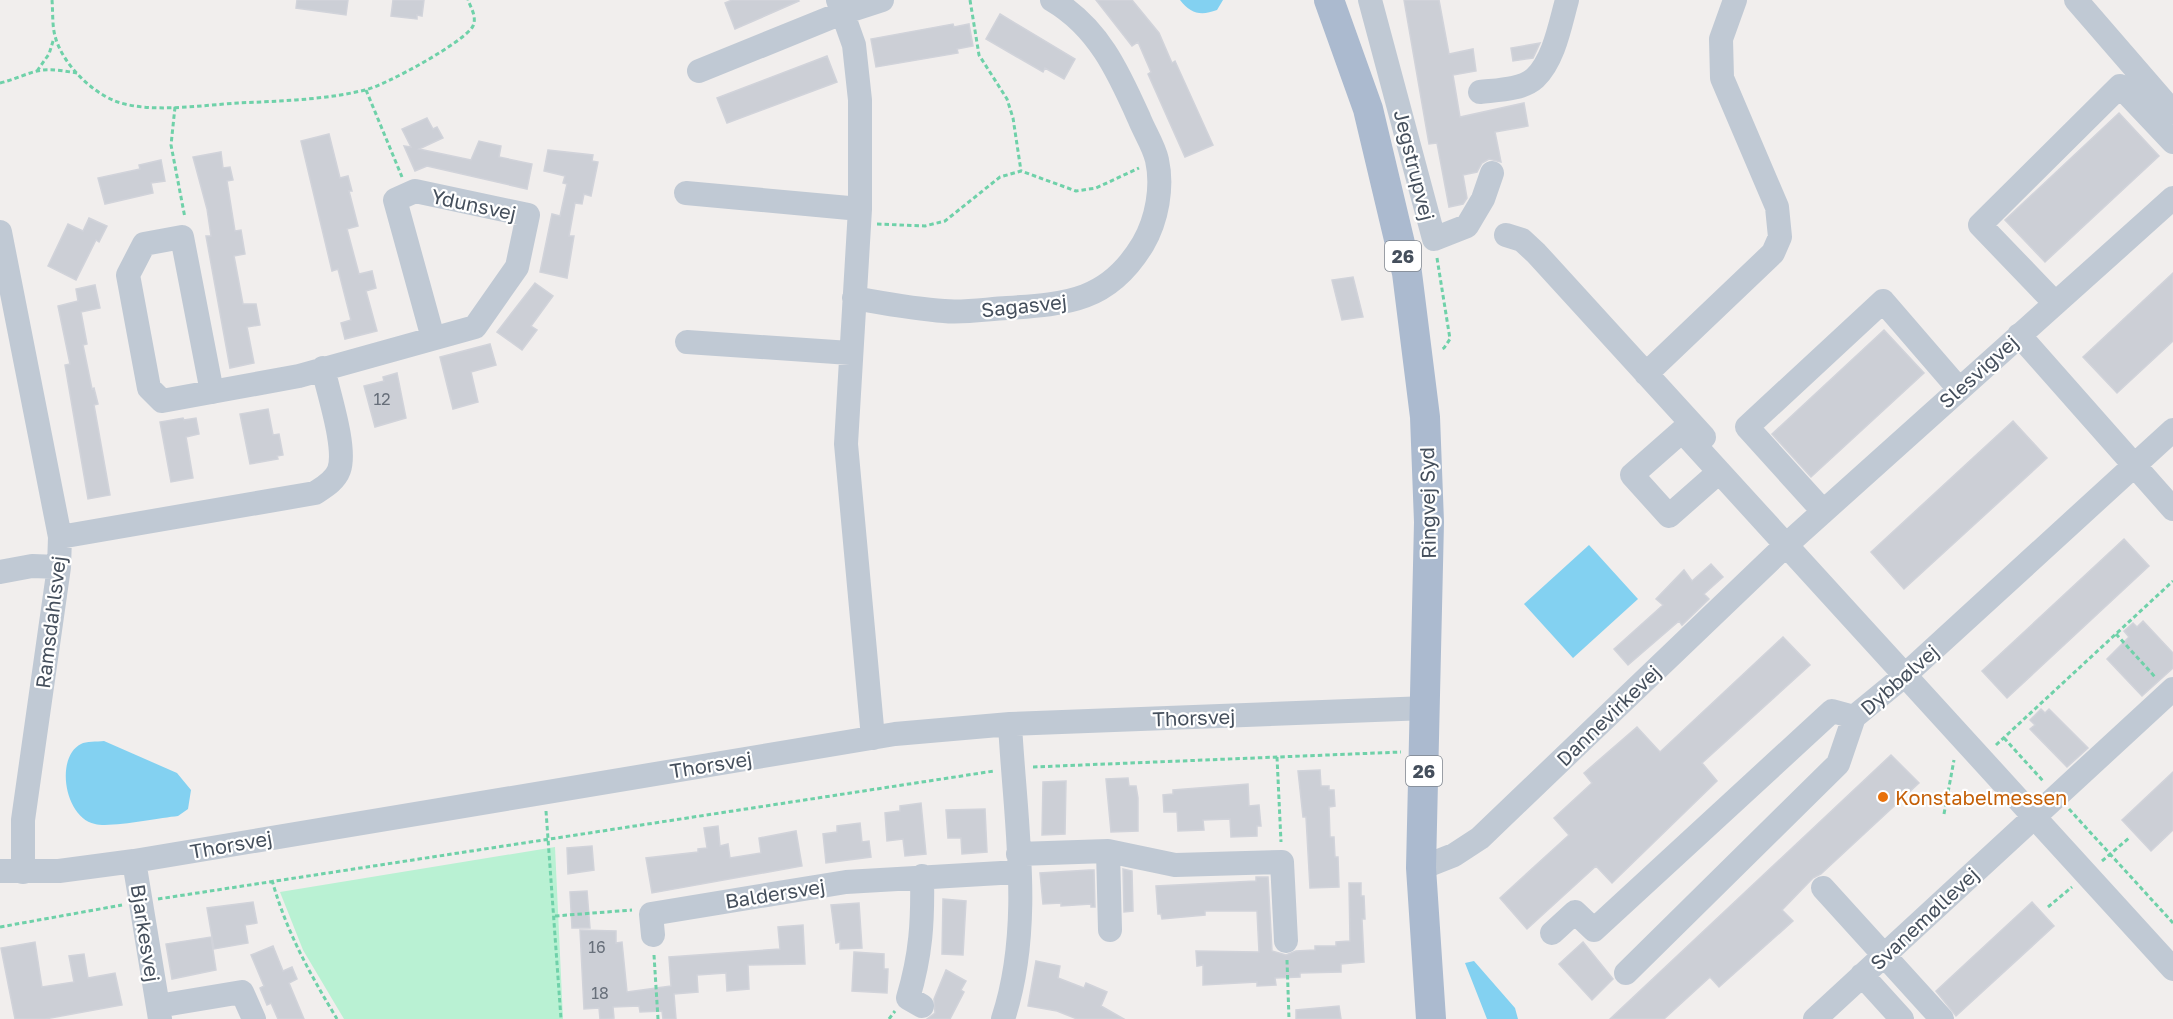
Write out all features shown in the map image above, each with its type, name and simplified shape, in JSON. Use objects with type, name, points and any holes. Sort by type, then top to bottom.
[{"type":"main road","name":"Ringvej Syd","points":[[1329,0],[1368,109],[1407,273],[1425,417],[1429,522],[1422,868],[1431,1019]]},
{"type":"street","points":[[699,71],[840,6],[882,0]]},
{"type":"street","name":"Sagasvej","points":[[854,298],[945,312],[1064,304],[1090,294],[1113,280],[1134,260],[1148,236],[1158,202],[1157,160],[1122,80],[1097,38],[1072,12],[1052,0]]},
{"type":"street","name":"Jegstrupvej","points":[[1370,0],[1434,239],[1467,226],[1484,199],[1492,173]]},
{"type":"street","points":[[1480,92],[1517,87],[1534,79],[1549,57],[1567,0]]},
{"type":"street","points":[[1646,374],[1773,253],[1780,237],[1777,207],[1722,78],[1721,39],[1735,0]]},
{"type":"street","points":[[2081,2],[2173,112]]},
{"type":"street","points":[[840,6],[854,45],[860,100],[859,215],[846,444],[873,738]]},
{"type":"street","points":[[2055,303],[1980,225],[2120,86],[2173,142]]},
{"type":"street","name":"Ydunsvej","points":[[182,237],[144,244],[128,275],[149,388],[162,401],[299,376],[475,327],[517,267],[528,215],[415,191],[395,200],[433,338]]},
{"type":"street","points":[[686,193],[859,215]]},
{"type":"street","name":"Slesvigvej","points":[[1790,541],[2173,198]]},
{"type":"street","name":"Ramsdahlsvej","points":[[0,232],[60,537],[59,567],[23,820],[12,872]]},
{"type":"street","points":[[1506,235],[1522,240],[1536,253],[1646,374],[1904,676],[2173,969]]},
{"type":"street","points":[[182,237],[212,393]]},
{"type":"street","points":[[1823,512],[1747,427],[1883,302],[1959,389]]},
{"type":"street","points":[[2019,335],[2173,508]]},
{"type":"street","points":[[687,342],[850,353]]},
{"type":"street","points":[[60,537],[315,493],[330,483],[339,470],[341,452],[323,368]]},
{"type":"street","name":"Dybbølvej","points":[[1626,973],[1838,764],[1854,717],[1904,676],[2173,430]]},
{"type":"street","points":[[1719,472],[1790,541]]},
{"type":"street","name":"Dannevirkevej","points":[[1422,868],[1454,855],[1480,838],[1790,541]]},
{"type":"street","points":[[0,572],[32,566],[59,567]]},
{"type":"street","name":"Svanemøllevej","points":[[1815,1019],[2171,691]]},
{"type":"street","name":"Thorsvej","points":[[12,872],[59,871],[135,861],[873,738],[1010,724],[1427,708]]},
{"type":"street","points":[[1552,933],[1575,912],[1594,930],[1832,711],[1854,717]]},
{"type":"street","points":[[1005,1018],[1021,933],[1010,724]]},
{"type":"street","points":[[1108,851],[1110,930]]},
{"type":"street","name":"Baldersvej","points":[[652,924],[846,882],[922,876],[1108,851],[1175,865],[1282,862]]},
{"type":"street","name":"Bjarkesvej","points":[[135,861],[159,1013],[242,992],[254,1019]]},
{"type":"street","points":[[1282,862],[1286,940]]},
{"type":"street","points":[[922,876],[923,931],[908,998],[922,1006]]},
{"type":"street","points":[[1823,888],[1942,1019]]},
{"type":"street","points":[[1862,975],[1902,1019]]},
{"type":"path","points":[[37,71],[50,54],[55,36],[52,0]]},
{"type":"path","points":[[55,36],[76,73],[115,101],[136,106],[175,107],[307,99],[366,90],[399,76],[464,37],[473,26],[475,18],[468,0]]},
{"type":"path","points":[[970,0],[979,55],[1007,99],[1014,118],[1021,171]]},
{"type":"path","points":[[0,83],[21,79],[37,71],[57,70],[76,73]]},
{"type":"path","points":[[366,90],[410,194]]},
{"type":"path","points":[[175,107],[171,145],[186,222],[182,237]]},
{"type":"path","points":[[859,215],[897,227],[925,226],[945,221],[1000,177],[1021,171],[1076,191],[1096,189],[1157,160]]},
{"type":"path","points":[[1417,352],[1444,348],[1450,339],[1434,239]]},
{"type":"path","points":[[1981,759],[2173,581]]},
{"type":"path","points":[[2115,634],[2171,691]]},
{"type":"path","points":[[2062,683],[2066,687]]},
{"type":"path","points":[[2004,738],[2173,923]]},
{"type":"path","points":[[1944,814],[1956,752],[1964,740]]},
{"type":"path","points":[[0,927],[272,879],[550,840],[1013,768],[1425,751]]},
{"type":"path","points":[[1277,757],[1282,862]]},
{"type":"path","points":[[544,792],[550,840],[561,1019]]},
{"type":"path","points":[[272,879],[281,912],[306,967],[337,1019]]},
{"type":"path","points":[[555,916],[642,910],[652,924],[658,1019]]},
{"type":"path","points":[[1286,940],[1289,1019]]},
{"type":"green space","points":[[555,847],[563,1019],[344,1019],[303,950],[280,892]]},
{"type":"water","points":[[1180,0],[1223,0],[1217,10],[1201,13],[1192,11]]},
{"type":"water","points":[[1589,545],[1638,599],[1573,658],[1524,604]]},
{"type":"water","points":[[104,741],[177,773],[191,790],[188,809],[178,816],[123,824],[102,825],[84,819],[70,799],[66,773],[68,761],[73,751],[81,744]]},
{"type":"water","points":[[1474,961],[1515,1008],[1518,1019],[1487,1019],[1465,963]]},
{"type":"building","points":[[297,0],[348,0],[346,15],[296,8]]},
{"type":"building","points":[[393,0],[424,0],[422,16],[417,15],[417,19],[391,16]]},
{"type":"building","points":[[732,0],[799,1],[735,29],[725,3]]},
{"type":"building","points":[[1096,0],[1132,0],[1159,33],[1172,63],[1175,61],[1213,145],[1185,157],[1148,74],[1151,72],[1138,42],[1132,46]]},
{"type":"building","points":[[1404,0],[1439,0],[1449,54],[1473,49],[1476,71],[1453,75],[1460,117],[1524,103],[1528,126],[1495,132],[1501,162],[1489,159],[1482,163],[1477,172],[1463,175],[1467,198],[1463,204],[1449,207],[1437,143],[1429,144]]},
{"type":"building","points":[[1000,14],[1075,59],[1064,79],[1045,68],[1043,72],[986,39]]},
{"type":"building","points":[[953,24],[954,27],[969,24],[973,46],[957,49],[958,53],[876,67],[871,39]]},
{"type":"building","points":[[1540,43],[1533,58],[1513,61],[1511,48]]},
{"type":"building","points":[[827,56],[837,82],[727,123],[717,98]]},
{"type":"building","points":[[2119,113],[2159,156],[2045,262],[2005,220]]},
{"type":"building","points":[[427,118],[433,129],[437,127],[443,138],[419,149],[471,160],[479,141],[501,146],[499,157],[532,164],[527,189],[427,166],[415,171],[404,146],[411,147],[402,129]]},
{"type":"building","points":[[329,134],[340,178],[348,176],[352,191],[349,191],[358,226],[347,229],[359,274],[372,271],[376,288],[366,291],[377,331],[345,339],[341,323],[351,320],[338,269],[332,271],[301,141]]},
{"type":"building","points":[[548,150],[593,155],[592,161],[598,162],[591,196],[584,194],[582,204],[575,203],[569,236],[574,236],[567,278],[540,272],[552,214],[560,216],[567,184],[563,183],[565,176],[544,171]]},
{"type":"building","points":[[221,152],[223,168],[230,167],[233,180],[227,181],[235,231],[241,230],[245,254],[234,256],[243,304],[256,304],[260,325],[247,327],[254,363],[230,368],[206,236],[211,236],[207,209],[193,157]]},
{"type":"building","points":[[161,160],[165,181],[151,183],[153,193],[105,204],[98,178],[140,169],[139,165]]},
{"type":"building","points":[[89,218],[107,226],[99,242],[96,240],[76,280],[48,266],[68,224],[83,231]]},
{"type":"building","points":[[2173,273],[2173,341],[2117,393],[2083,357]]},
{"type":"building","points":[[1353,277],[1363,317],[1342,320],[1332,280]]},
{"type":"building","points":[[535,283],[553,296],[531,326],[537,330],[522,350],[497,332]]},
{"type":"building","points":[[95,285],[100,308],[81,312],[87,344],[83,345],[92,389],[94,388],[98,404],[94,405],[110,495],[88,499],[65,365],[70,364],[58,306],[78,301],[76,289]]},
{"type":"building","points":[[1884,330],[1924,373],[1811,477],[1772,434]]},
{"type":"building","points":[[490,344],[496,365],[471,372],[478,402],[453,409],[440,357]]},
{"type":"building","points":[[397,373],[406,418],[375,427],[364,386],[384,381],[383,377]]},
{"type":"building","points":[[268,409],[273,435],[279,434],[283,455],[277,456],[278,459],[250,464],[240,414]]},
{"type":"building","points":[[183,418],[184,420],[196,418],[199,434],[186,437],[193,478],[171,482],[160,422]]},
{"type":"building","points":[[2013,421],[2047,458],[1904,589],[1871,552]]},
{"type":"building","points":[[2124,539],[2149,566],[2007,698],[1982,671]]},
{"type":"building","points":[[1711,564],[1723,577],[1704,594],[1709,599],[1682,625],[1679,621],[1628,665],[1614,649],[1663,605],[1656,599],[1684,570],[1692,581]]},
{"type":"building","points":[[2143,621],[2173,653],[2173,668],[2142,696],[2107,659],[2129,637],[2124,631],[2133,623],[2137,627]]},
{"type":"building","points":[[1783,637],[1810,665],[1702,763],[1717,781],[1612,883],[1596,866],[1527,929],[1500,898],[1569,835],[1554,818],[1592,783],[1584,773],[1637,727],[1660,752]]},
{"type":"building","points":[[2041,709],[2045,713],[2049,709],[2088,748],[2067,767],[2030,729],[2035,725],[2030,720]]},
{"type":"building","points":[[1891,755],[1919,783],[1821,874],[1813,878],[1782,910],[1793,921],[1719,987],[1710,977],[1664,1019],[1610,1019]]},
{"type":"building","points":[[1320,770],[1321,786],[1329,786],[1329,790],[1334,790],[1335,806],[1329,807],[1330,837],[1334,837],[1335,857],[1338,857],[1339,887],[1310,888],[1306,817],[1303,817],[1298,771]]},
{"type":"building","points":[[2173,772],[2173,830],[2151,851],[2122,820]]},
{"type":"building","points":[[1128,778],[1129,786],[1136,786],[1138,831],[1111,832],[1106,779]]},
{"type":"building","points":[[1066,781],[1065,834],[1042,835],[1043,782]]},
{"type":"building","points":[[1248,784],[1249,806],[1259,805],[1261,826],[1257,826],[1257,836],[1231,837],[1230,819],[1203,820],[1204,830],[1178,831],[1177,812],[1164,812],[1163,795],[1173,794],[1173,790]]},
{"type":"building","points":[[921,803],[926,854],[905,856],[903,839],[887,841],[885,813],[900,811],[900,806]]},
{"type":"building","points":[[985,809],[987,852],[962,854],[961,838],[948,838],[946,810]]},
{"type":"building","points":[[860,823],[862,842],[869,841],[871,857],[826,863],[823,834],[837,832],[837,826]]},
{"type":"building","points":[[718,826],[720,846],[728,844],[730,858],[761,853],[759,838],[796,831],[802,866],[652,893],[646,858],[698,852],[698,849],[707,848],[704,828]]},
{"type":"building","points":[[592,846],[594,870],[568,874],[567,848]]},
{"type":"building","points":[[1123,869],[1132,871],[1133,911],[1124,912]]},
{"type":"building","points":[[1094,870],[1095,907],[1091,907],[1091,904],[1061,906],[1061,903],[1043,904],[1040,873]]},
{"type":"building","points":[[1256,877],[1268,877],[1272,951],[1286,955],[1296,951],[1315,950],[1315,946],[1336,946],[1336,942],[1350,941],[1349,883],[1361,883],[1365,919],[1362,919],[1364,962],[1341,964],[1341,972],[1300,973],[1300,977],[1275,978],[1276,985],[1257,986],[1257,982],[1203,985],[1203,965],[1197,966],[1196,951],[1259,952],[1257,911],[1205,911],[1205,915],[1162,919],[1161,914],[1158,914],[1156,886],[1256,881]]},
{"type":"building","points":[[587,891],[590,928],[572,928],[570,892]]},
{"type":"building","points":[[943,899],[966,901],[963,955],[942,954]]},
{"type":"building","points":[[253,902],[257,923],[245,925],[248,943],[214,949],[207,908]]},
{"type":"building","points":[[2032,902],[2054,926],[1956,1016],[1936,991]]},
{"type":"building","points":[[859,903],[862,948],[840,949],[840,942],[836,943],[831,905]]},
{"type":"building","points":[[803,925],[805,964],[748,965],[749,989],[727,991],[726,973],[697,975],[698,992],[674,994],[676,1019],[663,1019],[662,1011],[640,1012],[639,1006],[613,1007],[614,1018],[606,1019],[600,1019],[599,1008],[584,1009],[580,930],[616,931],[616,943],[622,942],[627,992],[671,986],[669,957],[780,949],[778,927]]},
{"type":"building","points":[[211,937],[216,970],[172,979],[166,944]]},
{"type":"building","points":[[35,942],[42,987],[74,982],[69,956],[84,954],[88,978],[115,973],[122,1005],[45,1019],[15,1019],[1,948]]},
{"type":"building","points":[[1583,942],[1613,979],[1592,1000],[1559,964]]},
{"type":"building","points":[[273,946],[283,971],[292,967],[297,979],[289,983],[304,1019],[278,1019],[271,1003],[267,1005],[260,988],[264,986],[251,955]]},
{"type":"building","points":[[854,952],[884,954],[884,969],[888,969],[887,993],[852,991]]},
{"type":"building","points":[[1036,961],[1060,966],[1058,978],[1084,988],[1086,983],[1107,992],[1101,1006],[1124,1019],[1077,1019],[1057,1011],[1028,1006]]},
{"type":"building","points":[[946,970],[966,981],[961,990],[964,992],[950,1019],[927,1019],[935,1013],[934,999]]},
{"type":"building","points":[[1339,1006],[1341,1019],[1296,1019],[1296,1010]]},
{"type":"place","name":"Konstabelmessen","points":[[1883,797]]}]
